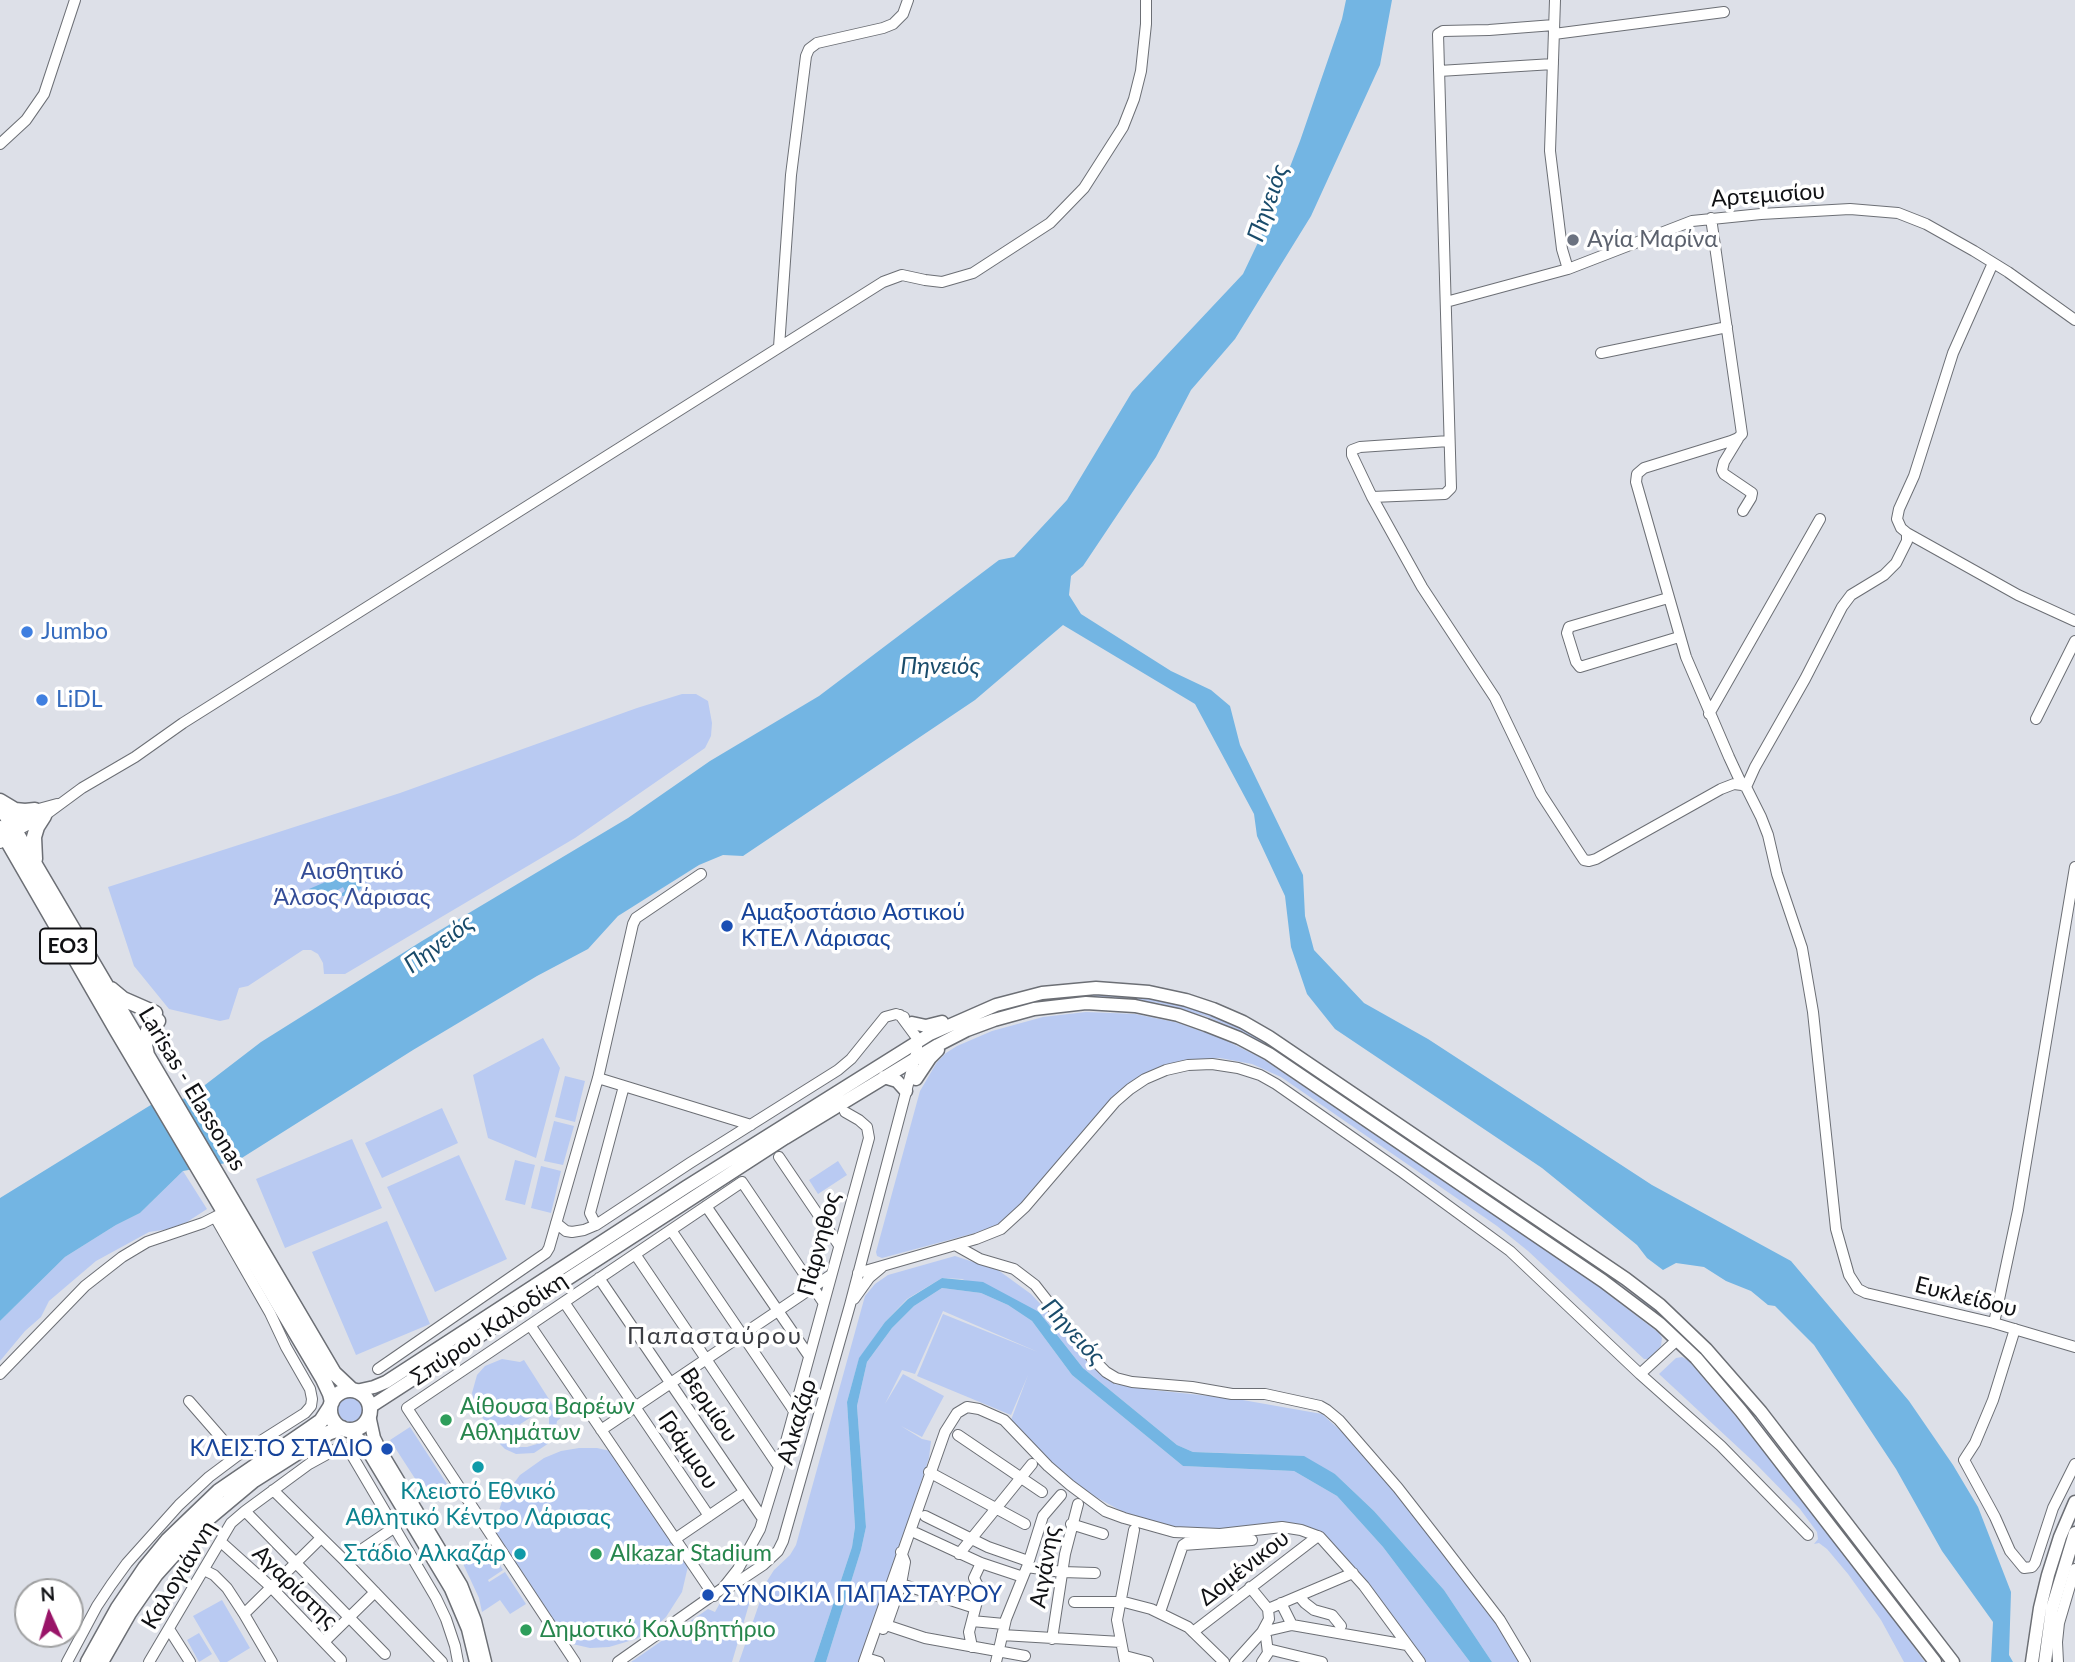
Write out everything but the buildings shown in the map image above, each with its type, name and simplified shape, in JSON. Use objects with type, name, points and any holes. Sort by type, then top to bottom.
[{"type":"highway","points":[[0,803],[15,810],[40,813],[34,837],[35,864]]},
{"type":"highway","name":"Larisas - Elassonas","points":[[0,803],[6,832],[19,862],[159,1088],[225,1207],[291,1311],[344,1387],[331,1405]]},
{"type":"highway","points":[[6,832],[58,906]]},
{"type":"highway","name":"Larisas - Elassonas","points":[[6,832],[35,864],[147,1056],[159,1088]]},
{"type":"highway","points":[[0,853],[19,862]]},
{"type":"highway","points":[[103,983],[123,999],[157,1017],[148,1030],[145,1045],[147,1056]]},
{"type":"highway","points":[[88,1662],[118,1608],[168,1540],[219,1491],[312,1428],[321,1420],[344,1387]]},
{"type":"highway","name":"ΕΟ3","points":[[344,1387],[367,1400],[370,1411]]},
{"type":"highway","name":"ΕΟ3","points":[[331,1405],[333,1419],[343,1428]]},
{"type":"highway","points":[[101,1662],[129,1613],[156,1574],[199,1526],[254,1480],[328,1433],[343,1428],[353,1430],[360,1427],[366,1422],[370,1411]]},
{"type":"main road","points":[[880,1064],[904,1040],[906,1020],[926,1026],[963,1018],[996,1004],[1042,993],[1086,988],[1125,989],[1175,997],[1243,1022],[1282,1045],[1626,1279],[1680,1322],[1762,1412],[1953,1662]]},
{"type":"main road","points":[[344,1387],[374,1387],[386,1382],[880,1064],[993,1020],[1024,1011],[1068,1004],[1135,1006],[1168,1012],[1239,1038],[1260,1049],[1623,1295],[1677,1340],[1741,1411],[1935,1662]]},
{"type":"main road","points":[[370,1411],[785,1138],[884,1077],[919,1048],[963,1018]]},
{"type":"main road","points":[[916,1079],[933,1054],[955,1037]]},
{"type":"main road","points":[[884,1077],[894,1080],[906,1091]]},
{"type":"main road","name":"ΕΟ3","points":[[370,1411],[374,1438],[381,1452],[461,1585],[475,1620],[485,1662]]},
{"type":"main road","name":"ΕΟ3","points":[[343,1428],[354,1434],[367,1449],[451,1588],[468,1629],[476,1662]]},
{"type":"main road","points":[[2032,1662],[2048,1575],[2075,1502]]},
{"type":"main road","points":[[2045,1662],[2052,1609],[2075,1533]]},
{"type":"street","points":[[0,144],[26,120],[44,94],[75,0]]},
{"type":"street","points":[[779,347],[791,175],[806,56],[817,43],[893,24],[903,14],[908,0]]},
{"type":"street","points":[[6,832],[61,803],[135,757],[194,716],[892,277],[902,275],[942,282],[973,273],[1033,235],[1059,215],[1084,188],[1116,139],[1138,86],[1143,63],[1146,0]]},
{"type":"street","points":[[1555,0],[1551,167],[1562,249],[1568,269]]},
{"type":"street","points":[[1372,497],[1444,494],[1451,488],[1438,34],[1443,31],[1554,30],[1724,12]]},
{"type":"street","points":[[1439,71],[1553,64]]},
{"type":"street","name":"Αρτεμισίου","points":[[1446,302],[1568,269],[1692,220],[1825,210],[1891,212],[1914,219],[1942,232],[1993,263],[2075,320]]},
{"type":"street","points":[[1711,218],[1742,430],[1722,470],[1752,493],[1743,511]]},
{"type":"street","points":[[1993,263],[1953,353],[1914,476],[1896,516],[1898,523],[1907,533],[2018,596],[2075,621]]},
{"type":"street","points":[[1601,353],[1727,327]]},
{"type":"street","points":[[1738,438],[1644,468],[1637,474],[1637,486],[1679,637],[1744,786]]},
{"type":"street","points":[[1449,441],[1360,447],[1352,450],[1352,456],[1422,587],[1496,698],[1541,794],[1584,860],[1596,859],[1726,786],[1744,786]]},
{"type":"street","points":[[1710,713],[1820,519]]},
{"type":"street","points":[[1744,786],[1805,679],[1842,607],[1851,595],[1884,575],[1896,563],[1907,541],[1907,533]]},
{"type":"street","points":[[1668,598],[1569,627],[1567,633],[1580,667],[1679,637]]},
{"type":"street","points":[[2036,719],[2075,641]]},
{"type":"street","name":"Ευκλείδου","points":[[1744,786],[1762,817],[1805,961],[1836,1229],[1852,1281],[1858,1289],[1866,1293],[1994,1323],[2075,1348]]},
{"type":"street","points":[[1994,1323],[2020,1200],[2075,867]]},
{"type":"street","points":[[378,1369],[546,1253],[598,1078],[634,920],[701,874]]},
{"type":"street","points":[[556,1223],[572,1232],[596,1226],[838,1070],[883,1018],[892,1014],[906,1020],[919,1048]]},
{"type":"street","name":"Αλκαζάρ","points":[[904,1105],[916,1079],[919,1048]]},
{"type":"street","name":"Αλκαζάρ","points":[[715,1596],[763,1565],[778,1551],[783,1541],[919,1048]]},
{"type":"street","points":[[858,1273],[997,1231],[1014,1219],[1111,1107],[1140,1082],[1158,1073],[1202,1063],[1252,1072],[1276,1084],[1500,1242],[1721,1446],[1808,1535]]},
{"type":"street","points":[[598,1078],[751,1125]]},
{"type":"street","points":[[596,1226],[590,1213],[624,1086]]},
{"type":"street","name":"Πάρνηθος","points":[[618,1662],[715,1596],[738,1569],[763,1519],[869,1134],[864,1124],[845,1112]]},
{"type":"street","points":[[779,1157],[838,1244]]},
{"type":"street","name":"Σπύρου Καλοδίκη","points":[[575,1662],[407,1408],[742,1182],[813,1287]]},
{"type":"street","points":[[706,1206],[808,1356]]},
{"type":"street","points":[[0,1374],[85,1286],[122,1257],[147,1242],[225,1207],[270,1313],[310,1389],[311,1406],[306,1413],[237,1456],[209,1477],[178,1506],[127,1563],[97,1606],[67,1662]]},
{"type":"street","points":[[671,1230],[794,1411]]},
{"type":"street","points":[[866,1243],[868,1254],[875,1261],[897,1262]]},
{"type":"street","points":[[955,1245],[980,1259],[1014,1269],[1035,1285],[1092,1357],[1116,1378],[1231,1394],[1265,1394],[1320,1406],[1327,1410],[1339,1420],[1406,1498],[1500,1620],[1525,1662]]},
{"type":"street","points":[[635,1254],[779,1467]]},
{"type":"street","points":[[850,1305],[869,1278],[885,1265]]},
{"type":"street","points":[[601,1430],[831,1275]]},
{"type":"street","name":"Βερμίου","points":[[599,1278],[763,1519]]},
{"type":"street","points":[[813,1287],[823,1302]]},
{"type":"street","name":"Γράμμου","points":[[564,1302],[709,1516]]},
{"type":"street","points":[[530,1325],[715,1596]]},
{"type":"street","points":[[2015,1329],[1993,1400],[1975,1443],[1964,1460],[1995,1517],[2005,1542],[2024,1568],[2028,1569],[2035,1563],[2053,1508],[2075,1464]]},
{"type":"street","points":[[1640,1374],[1677,1340]]},
{"type":"street","points":[[189,1401],[237,1456]]},
{"type":"street","points":[[879,1662],[865,1660],[901,1552],[945,1432],[957,1413],[967,1407],[999,1416],[1010,1424],[1054,1472],[1105,1511],[1134,1522],[1166,1531],[1200,1534],[1282,1527],[1318,1536],[1381,1607],[1420,1662]]},
{"type":"street","points":[[958,1435],[1042,1492]]},
{"type":"street","name":"Καλογιάννη","points":[[149,1662],[231,1523],[309,1464],[338,1447],[350,1452],[396,1527]]},
{"type":"street","points":[[958,1554],[1032,1464]]},
{"type":"street","points":[[929,1472],[1025,1524]]},
{"type":"street","points":[[273,1490],[442,1662]]},
{"type":"street","points":[[675,1538],[744,1492]]},
{"type":"street","points":[[997,1657],[1003,1630],[1043,1516],[1061,1495]]},
{"type":"street","name":"Αιγάνης","points":[[1052,1639],[1071,1524],[1078,1504]]},
{"type":"street","points":[[245,1511],[386,1654]]},
{"type":"street","points":[[925,1517],[997,1551],[1026,1568]]},
{"type":"street","points":[[1071,1524],[1103,1534]]},
{"type":"street","points":[[345,1561],[396,1527],[446,1619],[458,1662]]},
{"type":"street","points":[[1134,1530],[1117,1620],[1125,1659],[1149,1662]]},
{"type":"street","points":[[916,1533],[981,1563],[1095,1573]]},
{"type":"street","points":[[1160,1612],[1183,1545],[1200,1534]]},
{"type":"street","name":"Δομένικου","points":[[1193,1632],[1318,1536]]},
{"type":"street","points":[[244,1614],[321,1538]]},
{"type":"street","points":[[1183,1545],[1252,1540]]},
{"type":"street","name":"Αγαρίστης","points":[[221,1542],[271,1587],[341,1660]]},
{"type":"street","points":[[873,1638],[886,1625],[901,1584],[905,1562],[901,1552]]},
{"type":"street","points":[[972,1647],[969,1632],[980,1587],[974,1578],[981,1563]]},
{"type":"street","points":[[2058,1662],[2059,1623],[2075,1569]]},
{"type":"street","points":[[204,1570],[214,1575],[227,1588],[272,1662]]},
{"type":"street","points":[[1268,1609],[1353,1573]]},
{"type":"street","points":[[901,1584],[975,1608]]},
{"type":"street","points":[[1235,1662],[1262,1632],[1269,1619],[1268,1609],[1250,1587]]},
{"type":"street","points":[[324,1642],[375,1592]]},
{"type":"street","points":[[1299,1596],[1310,1607],[1332,1615],[1341,1626]]},
{"type":"street","points":[[1074,1602],[1119,1602],[1142,1605],[1160,1612],[1193,1632],[1224,1662]]},
{"type":"street","points":[[1281,1603],[1293,1625]]},
{"type":"street","points":[[972,1621],[1052,1639],[1121,1642]]},
{"type":"street","points":[[886,1625],[926,1638],[972,1647],[997,1657],[1026,1656]]},
{"type":"street","points":[[1262,1632],[1293,1625],[1407,1645]]},
{"type":"street","points":[[169,1629],[190,1662]]},
{"type":"street","points":[[1262,1632],[1274,1662]]},
{"type":"street","points":[[1270,1650],[1303,1660],[1322,1662]]},
{"type":"street","points":[[1262,1662],[1270,1650]]},
{"type":"green space","name":"Αισθητικό Άλσος Λάρισας","points":[[682,694],[696,694],[708,701],[712,723],[711,736],[705,748],[575,838],[345,974],[324,974],[323,963],[318,954],[303,950],[248,986],[239,988],[229,1019],[220,1021],[169,1009],[134,966],[108,887],[400,793]]},
{"type":"green space","points":[[1106,993],[1152,998],[1194,1009],[1234,1023],[1285,1051],[1639,1294],[1686,1333],[1733,1383],[1924,1628],[1923,1631],[1746,1405],[1676,1329],[1625,1287],[1330,1085],[1243,1032],[1205,1016],[1158,1003],[1084,997],[1039,1003],[996,1015],[995,1011],[1051,997]]},
{"type":"green space","points":[[1086,1012],[1135,1014],[1175,1022],[1221,1038],[1263,1059],[1595,1284],[1659,1333],[1662,1338],[1661,1346],[1649,1359],[1644,1359],[1528,1251],[1497,1226],[1281,1077],[1252,1064],[1220,1058],[1179,1061],[1141,1076],[1113,1099],[1016,1209],[997,1225],[882,1258],[877,1256],[920,1091],[937,1062],[957,1046],[992,1031],[1043,1017]]},
{"type":"green space","points":[[543,1038],[560,1068],[536,1158],[488,1138],[473,1075]]},
{"type":"green space","points":[[565,1076],[585,1081],[575,1122],[555,1117]]},
{"type":"green space","points":[[442,1108],[458,1143],[382,1178],[365,1143]]},
{"type":"green space","points":[[554,1121],[574,1126],[563,1165],[544,1161]]},
{"type":"green space","points":[[352,1139],[382,1208],[285,1248],[256,1179]]},
{"type":"green space","points":[[459,1155],[507,1259],[435,1292],[387,1187]]},
{"type":"green space","points":[[515,1160],[535,1165],[525,1205],[505,1200]]},
{"type":"green space","points":[[838,1161],[847,1175],[818,1194],[809,1180]]},
{"type":"green space","points":[[541,1166],[561,1171],[551,1213],[531,1208]]},
{"type":"green space","points":[[183,1171],[207,1209],[187,1222],[169,1229],[149,1232],[96,1261],[49,1301],[41,1317],[25,1331],[0,1361],[0,1321],[65,1257],[140,1213]]},
{"type":"green space","points":[[387,1221],[430,1324],[356,1355],[312,1252]]},
{"type":"green space","points":[[955,1256],[998,1270],[1031,1294],[1061,1326],[1081,1354],[1114,1384],[1237,1399],[1322,1414],[1342,1432],[1393,1490],[1477,1594],[1511,1643],[1520,1662],[1492,1662],[1444,1590],[1374,1511],[1335,1474],[1257,1454],[1193,1452],[1177,1445],[1083,1368],[1039,1312],[962,1279],[942,1278],[907,1299],[885,1322],[859,1359],[847,1402],[855,1527],[852,1547],[814,1662],[739,1662],[767,1581],[796,1545],[865,1296],[875,1284],[888,1275]]},
{"type":"green space","points":[[942,1288],[981,1293],[1008,1305],[1032,1321],[1072,1375],[1183,1466],[1294,1471],[1337,1496],[1383,1547],[1470,1662],[1424,1662],[1315,1532],[1172,1527],[1136,1519],[1083,1490],[1060,1473],[1011,1420],[1028,1375],[1011,1415],[917,1376],[943,1314],[1038,1352],[943,1311],[915,1374],[902,1370],[885,1404],[903,1374],[944,1396],[922,1437],[901,1426],[922,1439],[931,1441],[929,1458],[862,1662],[826,1662],[866,1527],[857,1406],[867,1362],[892,1328],[914,1306]]},
{"type":"green space","points":[[1676,1358],[1688,1360],[1722,1399],[1917,1647],[1916,1650],[1925,1662],[1904,1662],[1881,1620],[1848,1574],[1827,1549],[1819,1543],[1814,1544],[1818,1539],[1817,1532],[1800,1509],[1659,1374]]},
{"type":"green space","points":[[502,1359],[520,1362],[524,1360],[561,1418],[557,1421],[555,1433],[549,1443],[534,1453],[516,1454],[505,1449],[496,1440],[475,1405],[472,1393],[477,1375],[485,1366]],"holes":[[[545,1408],[549,1417],[544,1438],[537,1444],[518,1447],[502,1436]]]},
{"type":"green space","points":[[351,1396],[360,1400],[364,1409],[360,1418],[351,1422],[342,1418],[338,1409],[342,1400]]},
{"type":"green space","points":[[410,1427],[447,1484],[427,1497],[390,1440]]},
{"type":"green space","name":"Alkazar Stadium","points":[[579,1448],[615,1452],[689,1562],[682,1592],[666,1617],[652,1630],[636,1639],[609,1647],[590,1648],[568,1643],[497,1536],[494,1526],[503,1498],[520,1475],[544,1458]]},
{"type":"green space","points":[[484,1540],[503,1570],[488,1580],[489,1582],[505,1572],[526,1604],[510,1614],[500,1600],[482,1612],[479,1598],[459,1555]]},
{"type":"green space","points":[[222,1600],[250,1648],[227,1662],[220,1662],[193,1616]]},
{"type":"green space","points":[[750,1601],[732,1662],[631,1662],[708,1609],[715,1612],[720,1603]]},
{"type":"green space","points":[[199,1633],[212,1654],[199,1662],[187,1640]]},
{"type":"water","name":"Πηνειός","points":[[1346,0],[1392,0],[1380,65],[1311,216],[1235,339],[1191,390],[1156,457],[1083,566],[1071,576],[1069,595],[1081,614],[1171,671],[1211,690],[1230,706],[1240,745],[1303,875],[1305,916],[1314,950],[1364,1003],[1428,1039],[1652,1185],[1791,1261],[1909,1401],[1978,1507],[2011,1592],[2009,1655],[2013,1662],[1991,1662],[1993,1622],[1942,1551],[1896,1469],[1814,1345],[1775,1306],[1768,1305],[1751,1291],[1726,1281],[1704,1267],[1676,1263],[1663,1270],[1647,1258],[1637,1245],[1542,1168],[1335,1029],[1307,994],[1291,947],[1285,896],[1257,836],[1254,814],[1195,704],[1063,625],[975,700],[743,856],[723,855],[699,865],[618,916],[588,949],[537,976],[413,1050],[237,1161],[183,1171],[140,1213],[65,1257],[0,1321],[0,1198],[154,1103],[188,1098],[261,1042],[422,941],[628,818],[710,761],[819,696],[999,560],[1014,557],[1067,500],[1132,392],[1243,274],[1273,211],[1300,141]]},
{"type":"water","points":[[349,872],[361,878],[362,883],[353,896],[342,896],[345,891],[343,887],[336,891],[337,895],[314,903],[309,897],[309,889]]},
{"type":"water","name":"Πηνειός","points":[[942,1278],[983,1282],[1039,1312],[1083,1368],[1177,1445],[1193,1452],[1304,1456],[1335,1474],[1374,1511],[1444,1590],[1492,1662],[1470,1662],[1383,1547],[1337,1496],[1294,1471],[1183,1466],[1072,1375],[1032,1321],[1008,1305],[981,1293],[942,1288],[914,1306],[892,1328],[867,1362],[857,1406],[866,1527],[826,1662],[814,1662],[852,1547],[855,1527],[847,1402],[859,1358],[885,1322],[908,1299]]},
{"type":"place","name":"Αγία Μαρίνα","points":[[1573,240]]},
{"type":"place","name":"Jumbo","points":[[27,632]]},
{"type":"place","name":"LiDL","points":[[42,700]]},
{"type":"place","name":"Αμαξοστάσιο Αστικού ΚΤΕΛ Λάρισας","points":[[727,926]]},
{"type":"place","name":"Αίθουσα Βαρέων Αθλημάτων","points":[[446,1420]]},
{"type":"place","name":"ΚΛΕΙΣΤΟ ΣΤΑΔΙΟ","points":[[387,1449]]},
{"type":"place","name":"Κλειστό Εθνικό Αθλητικό Κέντρο Λάρισας","points":[[478,1467]]},
{"type":"place","name":"Στάδιο Αλκαζάρ","points":[[520,1554]]},
{"type":"place","name":"Alkazar Stadium","points":[[596,1554]]},
{"type":"place","name":"ΣΥΝΟΙΚΙΑ ΠΑΠΑΣΤΑΥΡΟΥ","points":[[708,1595]]},
{"type":"place","name":"Δημοτικό Κολυβητήριο","points":[[526,1630]]},
{"type":"district","name":"Παπασταύρου","points":[[715,1336]]}]
